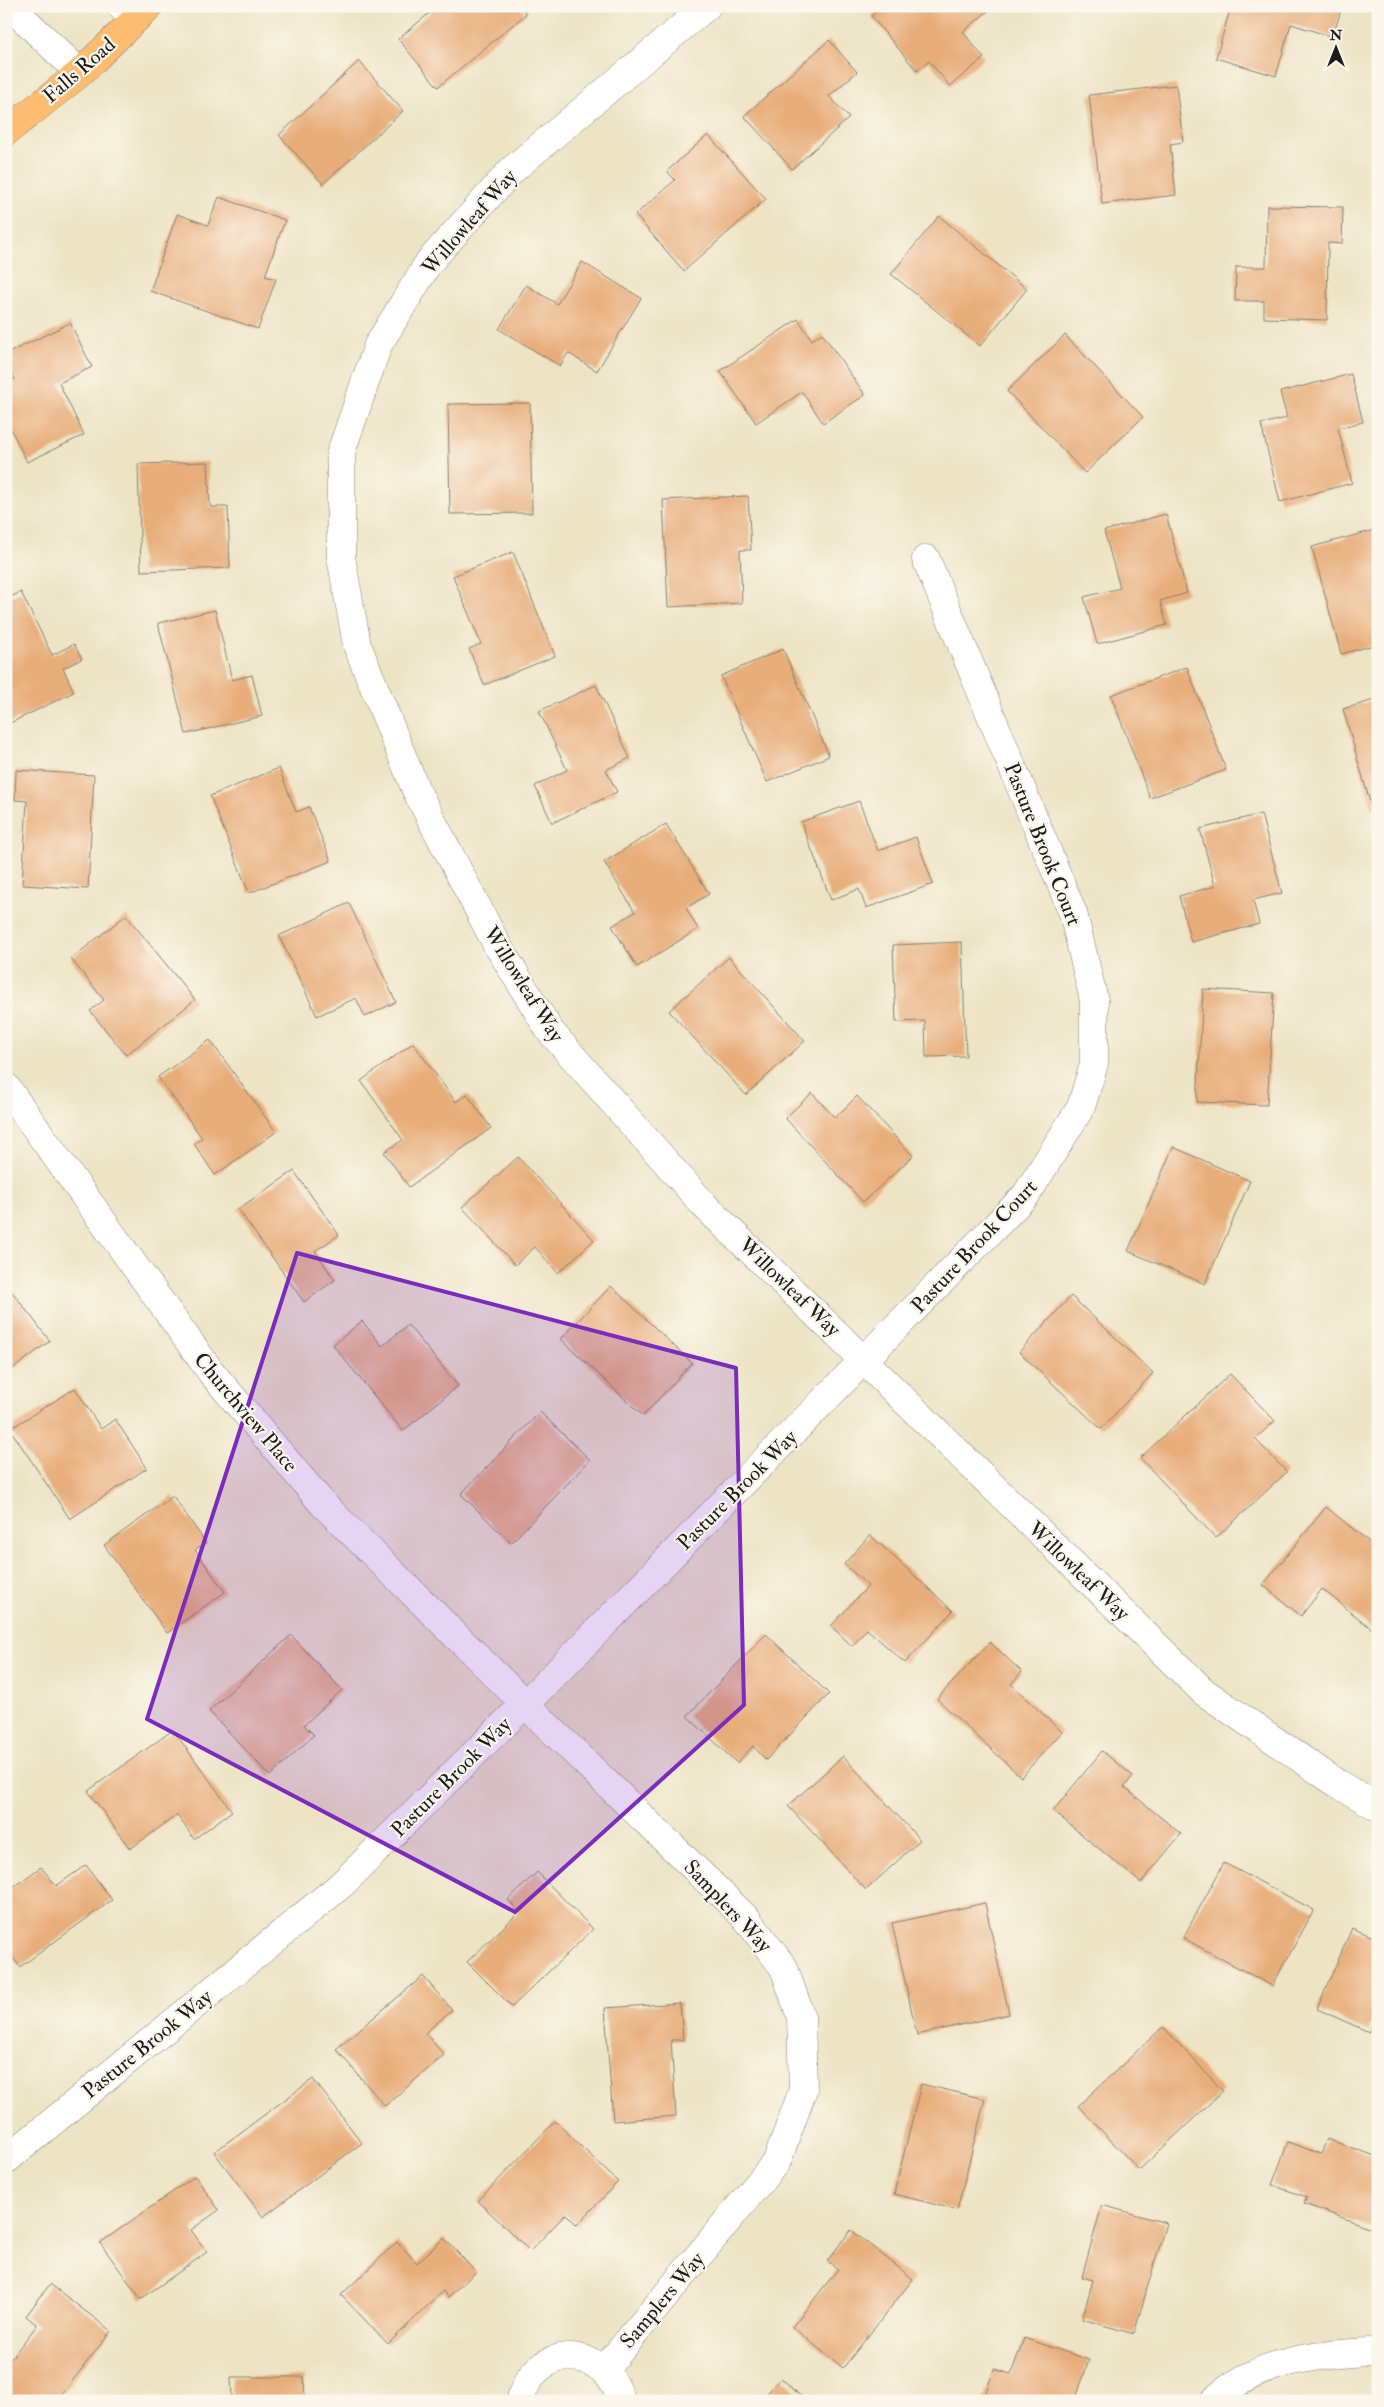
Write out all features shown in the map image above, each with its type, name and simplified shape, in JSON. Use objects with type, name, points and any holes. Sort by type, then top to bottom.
[{"type":"main road","name":"Falls Road","points":[[6,132],[80,73],[135,11]]},
{"type":"street","points":[[10,6],[80,73]]},
{"type":"street","name":"Willowleaf Way","points":[[707,6],[512,170],[429,262],[378,345],[341,452],[341,557],[358,645],[416,790],[496,943],[550,1031],[704,1205],[866,1360],[1059,1552],[1204,1692],[1338,1784],[1378,1807]]},
{"type":"street","name":"Pasture Brook Court","points":[[866,1360],[1026,1195],[1081,1106],[1094,1064],[1094,1000],[1073,913],[926,559]]},
{"type":"street","name":"Churchview Place","points":[[6,1087],[210,1372],[324,1504],[525,1704]]},
{"type":"street","name":"Pasture Brook Way","points":[[6,2160],[341,1885],[525,1704],[866,1360]]},
{"type":"street","name":"Samplers Way","points":[[525,1704],[747,1920],[784,1968],[802,2016],[803,2090],[777,2161],[604,2370]]},
{"type":"street","points":[[1214,2401],[1259,2370],[1326,2353],[1371,2352],[1378,2354]]},
{"type":"street","name":"Samplers Way","points":[[521,2401],[528,2380],[540,2367],[555,2359],[572,2357],[589,2360],[604,2370],[615,2383],[620,2401]]},
{"type":"highlighted area","points":[[297,1253],[736,1368],[744,1705],[515,1912],[147,1719]]},
{"type":"building","points":[[438,6],[520,6],[526,14],[438,87],[398,39]]},
{"type":"building","points":[[883,6],[994,6],[963,32],[984,58],[950,86],[929,61],[917,71],[871,16]]},
{"type":"building","points":[[1231,6],[1342,6],[1333,37],[1291,24],[1276,76],[1216,58]]},
{"type":"building","points":[[829,40],[857,72],[829,96],[849,118],[792,169],[744,116]]},
{"type":"building","points":[[359,61],[403,111],[323,184],[279,135]]},
{"type":"building","points":[[1176,85],[1183,142],[1170,144],[1176,195],[1102,204],[1089,95]]},
{"type":"building","points":[[708,135],[766,199],[684,271],[635,215],[675,180],[667,171]]},
{"type":"building","points":[[219,197],[285,220],[265,276],[276,279],[258,329],[150,291],[177,214],[208,225]]},
{"type":"building","points":[[1267,206],[1343,207],[1342,244],[1328,243],[1327,320],[1264,318],[1264,301],[1235,301],[1236,267],[1266,267]]},
{"type":"building","points":[[939,216],[1027,289],[980,346],[891,274]]},
{"type":"building","points":[[582,262],[641,298],[597,371],[568,353],[560,366],[499,329],[526,285],[557,304]]},
{"type":"building","points":[[798,319],[812,340],[822,333],[865,395],[823,423],[802,392],[756,423],[720,371]]},
{"type":"building","points":[[70,323],[92,367],[59,383],[84,435],[27,462],[6,419],[6,383],[15,379],[6,362],[6,354]]},
{"type":"building","points":[[1065,335],[1143,417],[1085,473],[1007,391]]},
{"type":"building","points":[[1351,374],[1363,422],[1338,428],[1352,483],[1280,502],[1261,424],[1287,418],[1280,392]]},
{"type":"building","points":[[530,403],[532,513],[450,514],[448,404]]},
{"type":"building","points":[[208,462],[210,507],[228,507],[230,568],[141,571],[138,464]]},
{"type":"building","points":[[748,496],[751,550],[740,550],[742,603],[668,607],[663,500]]},
{"type":"building","points":[[1166,514],[1187,593],[1160,601],[1167,625],[1097,644],[1084,597],[1120,588],[1104,531]]},
{"type":"building","points":[[1378,529],[1378,644],[1341,654],[1312,547]]},
{"type":"building","points":[[513,552],[555,656],[484,685],[469,649],[481,644],[453,576]]},
{"type":"building","points":[[21,592],[52,655],[74,644],[82,659],[63,668],[74,692],[6,725],[6,599]]},
{"type":"building","points":[[215,610],[232,680],[252,675],[262,716],[186,734],[158,623]]},
{"type":"building","points":[[783,649],[829,756],[767,782],[721,676]]},
{"type":"building","points":[[1187,667],[1226,770],[1150,798],[1111,695]]},
{"type":"building","points":[[596,685],[630,758],[606,770],[617,792],[552,823],[535,786],[567,770],[539,711]]},
{"type":"building","points":[[1378,699],[1378,807],[1372,809],[1343,709]]},
{"type":"building","points":[[279,768],[296,812],[309,807],[331,861],[249,893],[210,796]]},
{"type":"building","points":[[16,770],[94,775],[88,889],[22,885],[27,801],[15,800]]},
{"type":"building","points":[[859,801],[878,851],[916,837],[933,884],[866,908],[859,889],[831,900],[801,822]]},
{"type":"building","points":[[1261,814],[1282,893],[1253,900],[1259,924],[1191,942],[1179,896],[1215,886],[1200,829]]},
{"type":"building","points":[[666,824],[709,894],[686,908],[698,929],[637,967],[612,926],[635,912],[604,862]]},
{"type":"building","points":[[349,903],[396,1002],[365,1017],[356,998],[317,1016],[279,936]]},
{"type":"building","points":[[126,915],[195,1000],[126,1055],[90,1011],[104,1000],[71,959]]},
{"type":"building","points":[[962,942],[966,1056],[926,1057],[925,1021],[896,1022],[893,945]]},
{"type":"building","points":[[729,957],[805,1041],[746,1095],[669,1011]]},
{"type":"building","points":[[1203,989],[1274,993],[1267,1105],[1197,1102]]},
{"type":"building","points":[[210,1040],[276,1132],[215,1175],[194,1144],[202,1138],[158,1077]]},
{"type":"building","points":[[413,1043],[456,1102],[467,1094],[491,1128],[409,1187],[384,1152],[403,1140],[361,1081]]},
{"type":"building","points":[[812,1093],[835,1118],[857,1096],[913,1156],[863,1202],[785,1118]]},
{"type":"building","points":[[1173,1147],[1250,1181],[1205,1284],[1128,1251]]},
{"type":"building","points":[[518,1157],[594,1240],[558,1273],[535,1247],[515,1265],[462,1207]]},
{"type":"building","points":[[294,1171],[339,1235],[315,1251],[335,1280],[304,1302],[238,1209]]},
{"type":"building","points":[[6,1284],[50,1341],[6,1374]]},
{"type":"building","points":[[611,1286],[692,1363],[643,1416],[561,1339]]},
{"type":"building","points":[[1071,1296],[1153,1373],[1101,1429],[1019,1352]]},
{"type":"building","points":[[362,1321],[382,1346],[408,1325],[458,1386],[403,1431],[333,1345]]},
{"type":"building","points":[[1230,1374],[1275,1421],[1255,1439],[1287,1472],[1216,1538],[1140,1458]]},
{"type":"building","points":[[75,1388],[101,1429],[115,1419],[147,1468],[70,1519],[10,1429]]},
{"type":"building","points":[[540,1412],[590,1460],[511,1543],[461,1494]]},
{"type":"building","points":[[173,1496],[206,1543],[195,1550],[225,1592],[167,1633],[104,1545]]},
{"type":"building","points":[[1326,1507],[1378,1549],[1378,1621],[1372,1629],[1322,1589],[1301,1616],[1263,1585]]},
{"type":"building","points":[[870,1535],[953,1611],[905,1663],[867,1629],[852,1646],[831,1626],[868,1586],[844,1564]]},
{"type":"building","points":[[766,1634],[829,1694],[766,1760],[753,1746],[737,1763],[687,1716]]},
{"type":"building","points":[[291,1635],[342,1690],[304,1725],[314,1735],[270,1776],[209,1711]]},
{"type":"building","points":[[990,1642],[1022,1672],[1011,1684],[1062,1732],[1021,1777],[937,1699]]},
{"type":"building","points":[[173,1730],[232,1811],[194,1839],[177,1815],[130,1849],[88,1791]]},
{"type":"building","points":[[1102,1751],[1133,1776],[1124,1787],[1181,1834],[1141,1883],[1053,1811]]},
{"type":"building","points":[[843,1756],[920,1840],[866,1890],[788,1806]]},
{"type":"building","points":[[1224,1863],[1314,1910],[1272,1986],[1183,1938]]},
{"type":"building","points":[[86,1865],[112,1900],[20,1967],[6,1949],[6,1892],[41,1867],[56,1886]]},
{"type":"building","points":[[537,1872],[593,1929],[512,2007],[467,1962],[519,1912],[508,1900]]},
{"type":"building","points":[[985,1903],[1009,2014],[917,2035],[892,1923]]},
{"type":"building","points":[[1352,1928],[1378,1939],[1378,2027],[1372,2025],[1369,2032],[1317,2009]]},
{"type":"building","points":[[423,1976],[452,2010],[425,2033],[444,2055],[385,2106],[336,2049]]},
{"type":"building","points":[[680,2003],[683,2040],[671,2040],[676,2116],[613,2121],[605,2008]]},
{"type":"building","points":[[1163,2027],[1223,2091],[1139,2170],[1078,2106]]},
{"type":"building","points":[[313,2079],[362,2143],[263,2217],[214,2152]]},
{"type":"building","points":[[921,2084],[985,2099],[957,2210],[894,2194]]},
{"type":"building","points":[[555,2121],[618,2182],[577,2225],[566,2214],[530,2251],[478,2201]]},
{"type":"building","points":[[1327,2139],[1378,2157],[1378,2210],[1371,2228],[1304,2204],[1307,2197],[1272,2185],[1288,2142],[1321,2154]]},
{"type":"building","points":[[195,2176],[219,2210],[191,2230],[207,2252],[141,2299],[100,2243]]},
{"type":"building","points":[[1102,2205],[1166,2223],[1134,2334],[1082,2319],[1093,2280],[1082,2277]]},
{"type":"building","points":[[851,2230],[913,2279],[843,2368],[792,2327],[838,2269],[827,2261]]},
{"type":"building","points":[[444,2238],[476,2272],[448,2297],[443,2291],[388,2344],[341,2295],[397,2242],[417,2263]]},
{"type":"building","points":[[50,2284],[111,2331],[57,2401],[14,2401],[6,2395],[6,2365],[37,2325],[26,2316]]},
{"type":"building","points":[[1024,2338],[1089,2360],[1075,2401],[983,2401],[994,2369],[1011,2374]]},
{"type":"building","points":[[231,2377],[304,2377],[305,2401],[202,2401],[202,2398],[232,2397]]},
{"type":"building","points":[[781,2378],[806,2401],[760,2401]]}]
